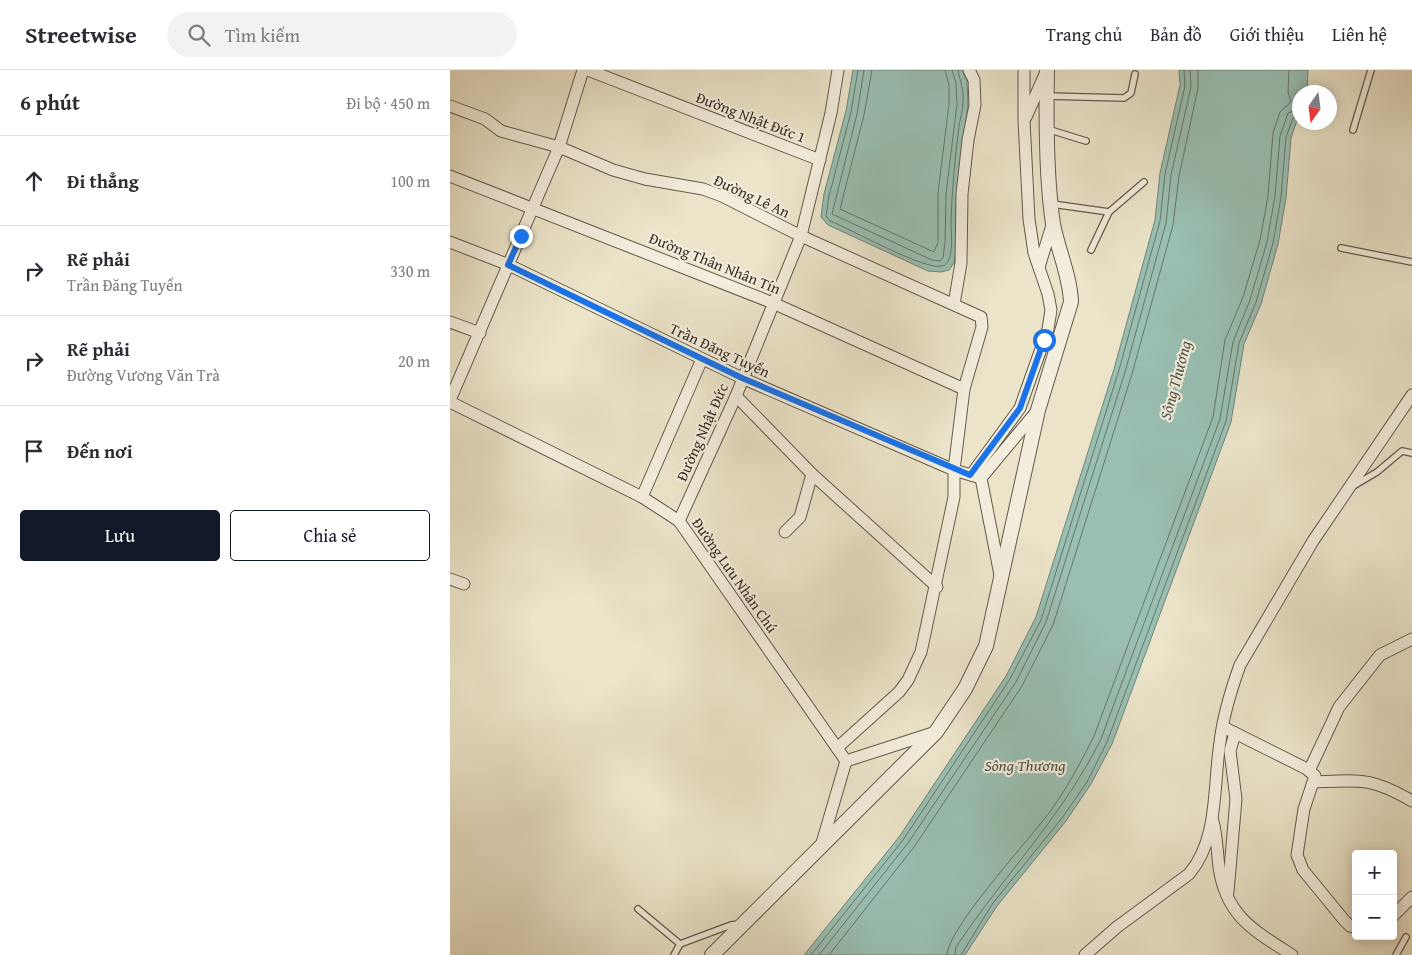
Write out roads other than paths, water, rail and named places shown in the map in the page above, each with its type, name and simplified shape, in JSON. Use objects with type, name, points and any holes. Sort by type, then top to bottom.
[{"type":"street","points":[[450,401],[560,147],[583,70]]},
{"type":"street","name":"Đường Nhật Đức 1","points":[[588,70],[820,160]]},
{"type":"street","name":"Đường Nhật Đức","points":[[679,521],[736,396],[773,302],[802,236],[831,113],[838,70]]},
{"type":"street","points":[[954,304],[961,263],[963,185],[974,105],[974,80],[969,70]]},
{"type":"street","points":[[1001,580],[976,476],[1020,408],[1048,329],[1051,310],[1048,294],[1034,253],[1030,219],[1024,120],[1024,70]]},
{"type":"street","points":[[1024,120],[1047,70]]},
{"type":"street","points":[[712,955],[822,843],[936,732],[965,689],[986,646],[1038,410],[1071,302],[1071,288],[1059,254],[1053,222],[1047,129],[1047,70]]},
{"type":"street","name":"Đường Lê An","points":[[450,106],[485,119],[501,131],[560,147],[613,170],[645,179],[703,189],[745,206],[802,236],[979,314],[982,323],[964,389]]},
{"type":"street","name":"Đường Thân Nhân Tín","points":[[450,176],[773,302],[964,389]]},
{"type":"street","points":[[1039,266],[1053,222]]},
{"type":"street","name":"Trần Đăng Tuyển","points":[[450,242],[508,265],[742,378],[954,470],[976,476]]},
{"type":"street","points":[[450,322],[480,333]]},
{"type":"street","points":[[642,497],[702,359]]},
{"type":"street","points":[[837,748],[874,717],[908,680],[921,652],[937,587],[954,497],[954,470],[964,389]]},
{"type":"street","points":[[1085,955],[1117,927],[1189,874],[1204,852],[1212,817],[1222,727],[1232,685],[1240,665],[1313,541],[1347,490],[1373,456],[1412,395]]},
{"type":"street","points":[[736,396],[812,474],[937,587]]},
{"type":"street","name":"Đường Lưu Nhân Chú","points":[[450,401],[642,497],[679,521],[846,761]]},
{"type":"street","points":[[976,476],[1038,410]]},
{"type":"street","points":[[785,532],[802,512],[812,474]]},
{"type":"street","points":[[450,579],[464,584]]},
{"type":"street","points":[[1352,926],[1344,920],[1303,870],[1297,855],[1304,809],[1312,776],[1339,707],[1380,655],[1412,639]]},
{"type":"street","points":[[1222,727],[1312,776],[1375,782],[1412,801]]},
{"type":"street","points":[[822,843],[846,761],[936,732]]},
{"type":"street","points":[[1227,898],[1236,794],[1230,751],[1235,733]]},
{"type":"street","points":[[1212,817],[1218,839],[1219,866],[1231,907],[1246,924],[1285,953]]},
{"type":"street","points":[[1397,912],[1412,897]]},
{"type":"lane","points":[[1353,130],[1371,70]]},
{"type":"lane","points":[[1046,96],[1124,98],[1130,93],[1135,74]]},
{"type":"lane","points":[[1047,129],[1086,141]]},
{"type":"lane","points":[[1091,250],[1109,212],[1144,182]]},
{"type":"lane","points":[[1052,204],[1109,212]]},
{"type":"lane","points":[[1341,248],[1412,262]]},
{"type":"lane","points":[[1347,490],[1377,472],[1402,451],[1412,453]]},
{"type":"lane","points":[[638,909],[680,944]]},
{"type":"lane","points":[[674,955],[680,944],[731,925],[744,923]]},
{"type":"lane","points":[[1396,955],[1406,937]]},
{"type":"water","points":[[853,70],[962,70],[967,81],[968,105],[957,195],[957,242],[954,263],[949,270],[941,272],[928,271],[828,225],[821,217],[824,194],[846,111]]},
{"type":"water","name":"Sông Thương","points":[[1179,70],[1308,70],[1307,85],[1292,85],[1292,130],[1294,130],[1291,138],[1286,198],[1278,244],[1261,304],[1244,344],[1231,422],[1112,744],[1091,784],[1066,821],[997,906],[965,955],[804,955],[899,837],[1006,676],[1036,617],[1114,369],[1155,220],[1160,173],[1180,85]]}]
